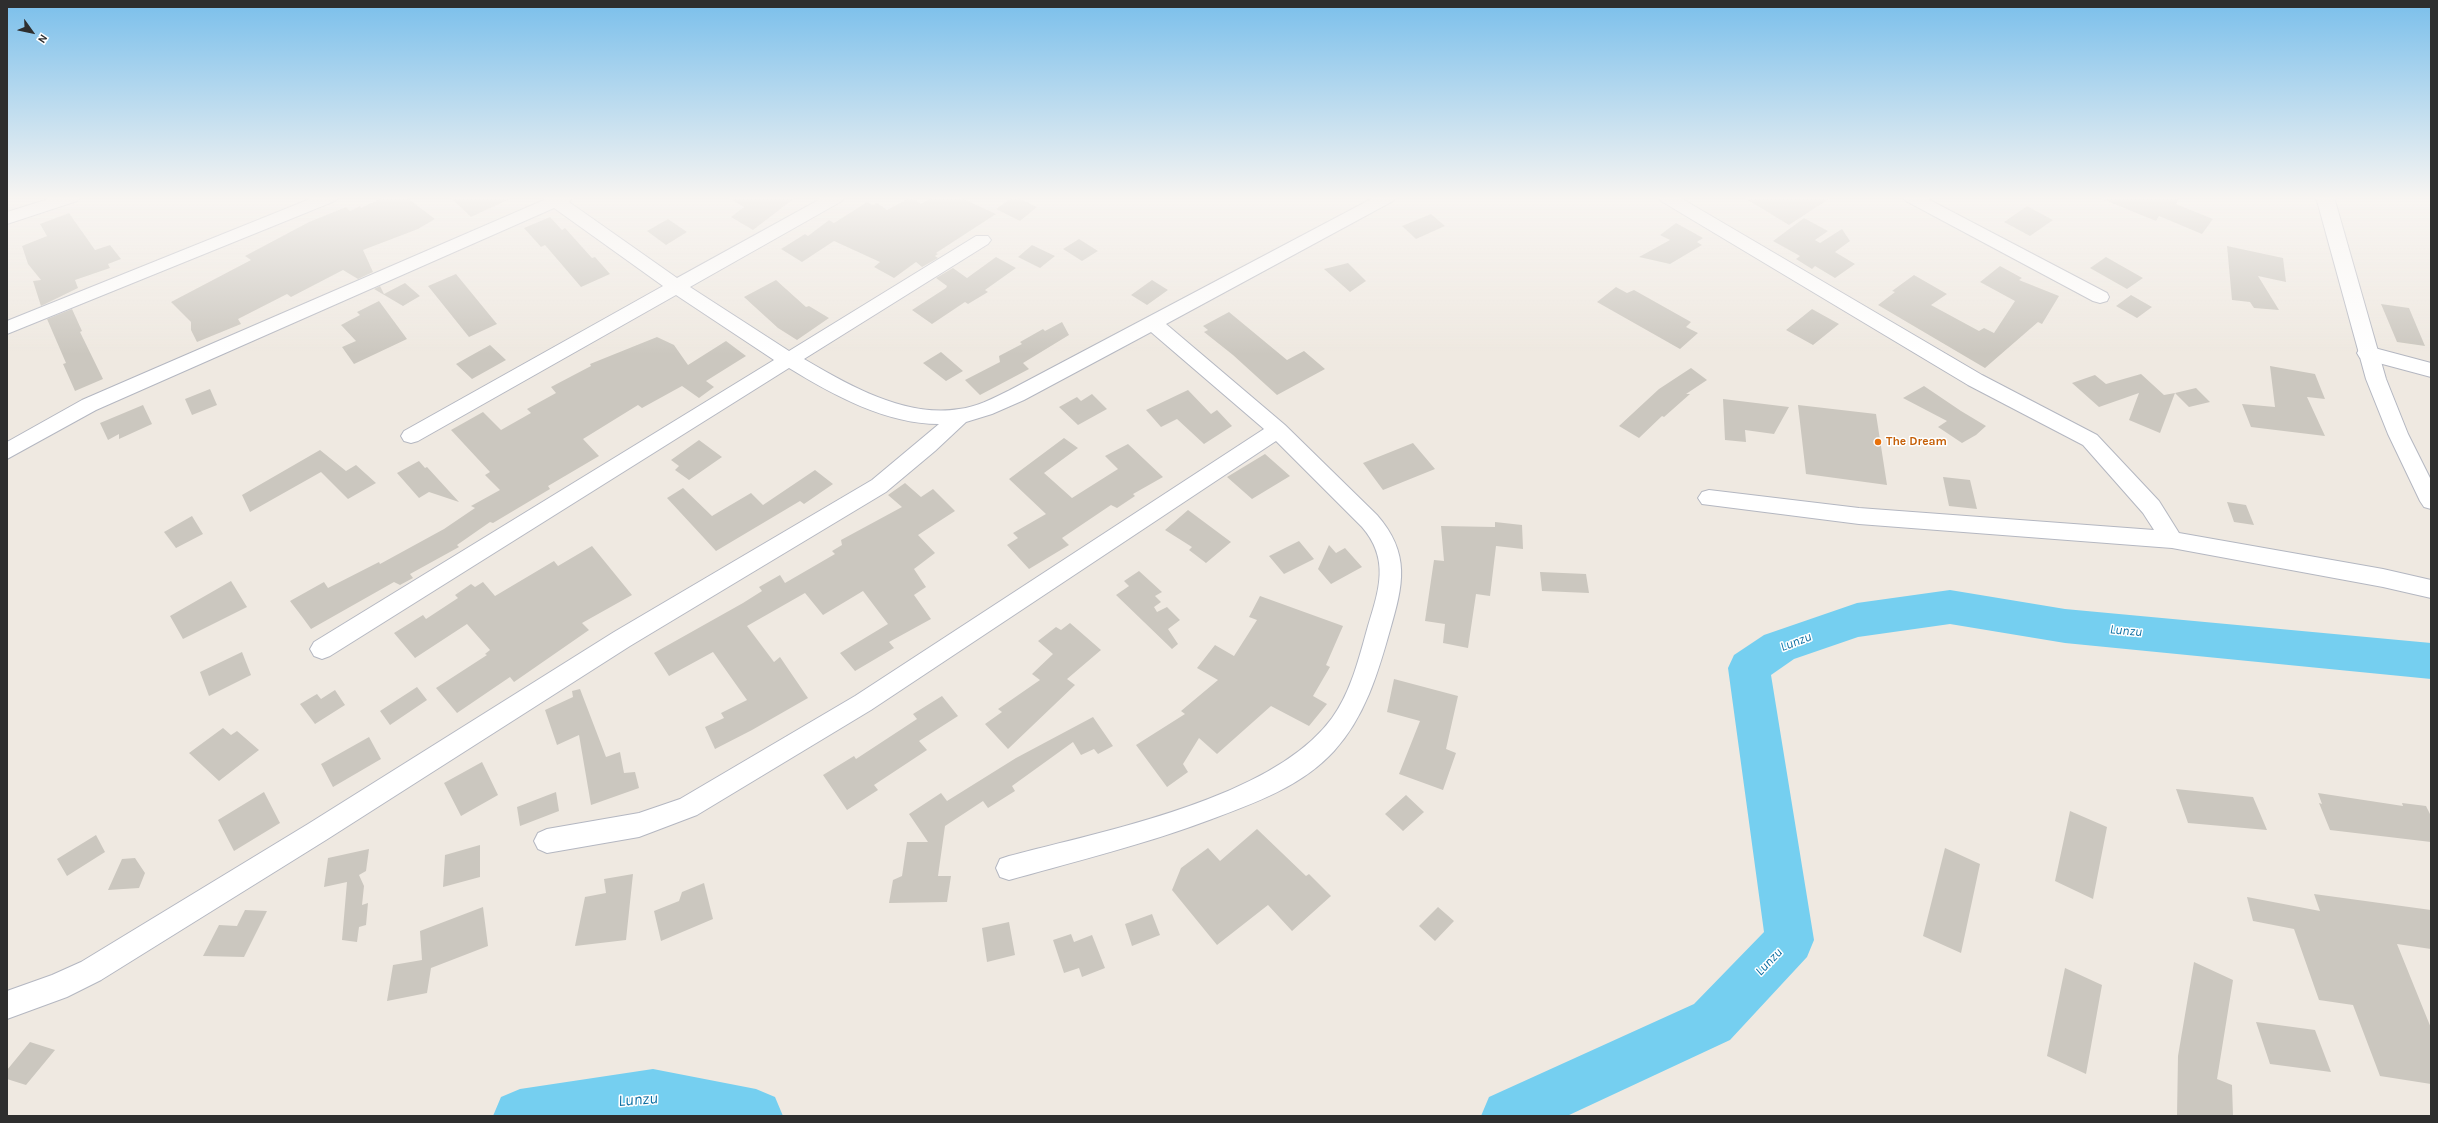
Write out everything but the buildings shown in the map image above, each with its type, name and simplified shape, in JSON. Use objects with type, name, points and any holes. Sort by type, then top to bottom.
[{"type":"street","points":[[7,328],[199,249]]},
{"type":"street","points":[[7,450],[89,405],[442,249]]},
{"type":"street","points":[[626,249],[676,287],[787,359],[842,388],[912,414],[959,417],[991,406],[1153,324],[1289,249]]},
{"type":"street","points":[[411,436],[742,249]]},
{"type":"street","points":[[322,649],[787,359],[967,249]]},
{"type":"street","points":[[1756,249],[1975,380],[2090,440],[2114,464],[2151,506],[2172,540]]},
{"type":"street","points":[[2011,249],[2100,297]]},
{"type":"street","points":[[2339,249],[2367,353],[2395,427],[2431,501]]},
{"type":"street","points":[[1009,868],[1137,833],[1265,787],[1300,765],[1319,749],[1340,726],[1367,669],[1390,591],[1393,571],[1390,555],[1379,533],[1278,430],[1153,324]]},
{"type":"street","points":[[2367,353],[2431,370]]},
{"type":"street","points":[[7,1005],[57,987],[91,971],[317,832],[622,639],[879,486],[928,446],[959,417]]},
{"type":"street","points":[[547,841],[639,825],[688,807],[863,703],[975,630],[1090,552],[1278,430]]},
{"type":"street","points":[[1709,498],[1859,516],[2172,540],[2383,578],[2431,589]]},
{"type":"waterway","name":"Lunzu","points":[[1508,1116],[1712,1022],[1790,940],[1749,668],[1779,647],[1857,620],[1950,607],[2065,626],[2431,661]]},
{"type":"waterway","name":"Lunzu","points":[[520,1116],[653,1095],[756,1116]]},
{"type":"place","name":"The Dream","points":[[1878,442]]}]
